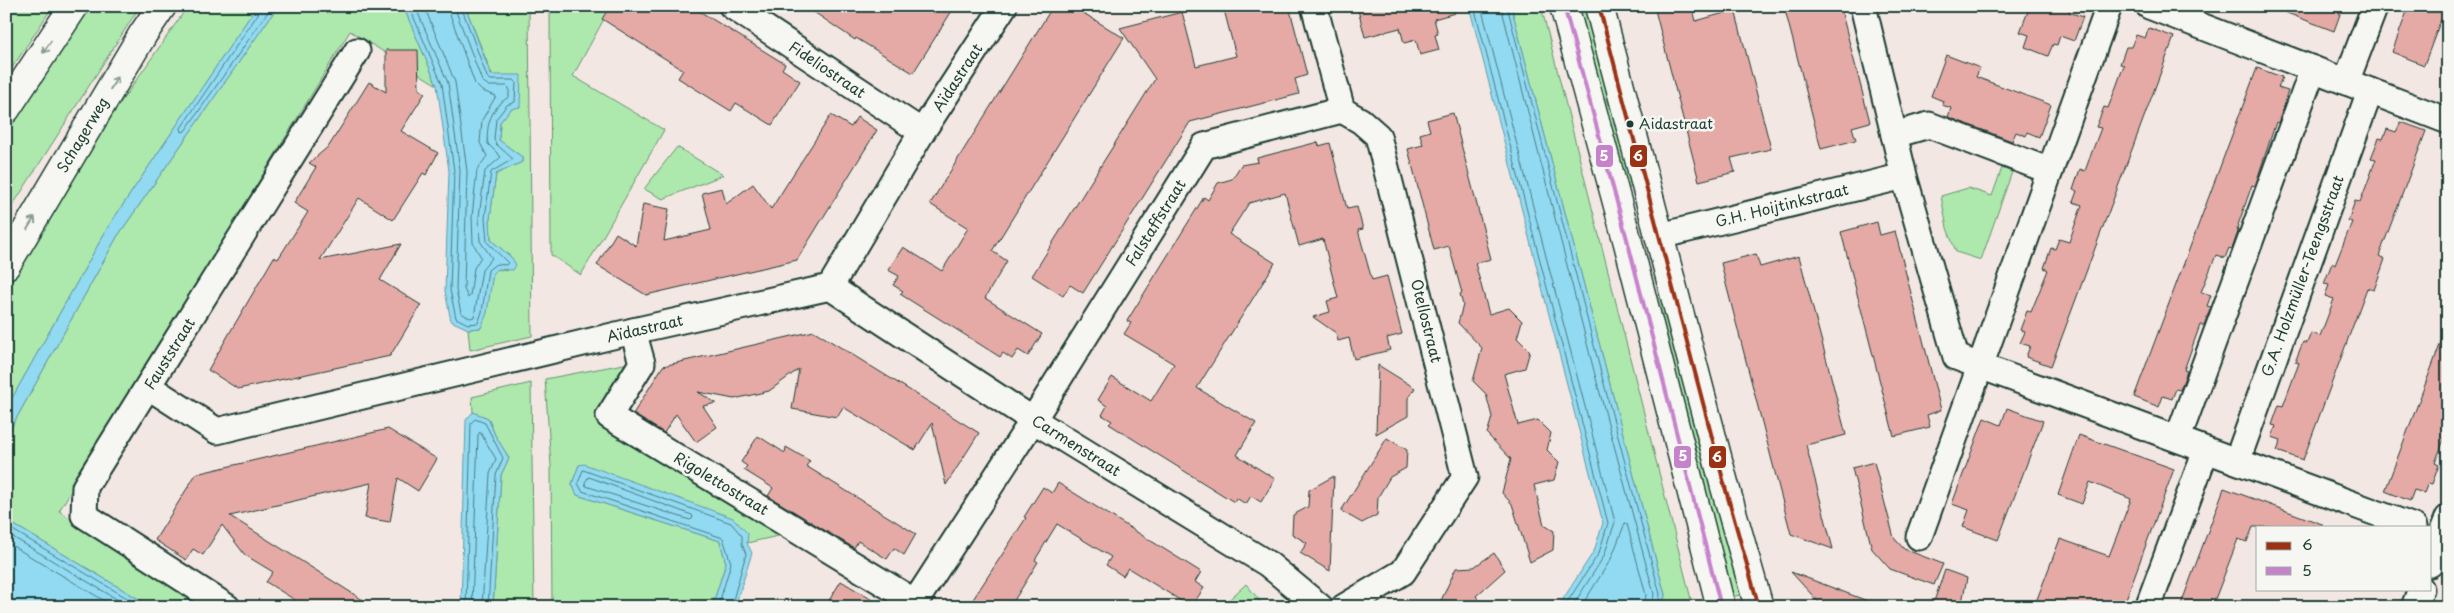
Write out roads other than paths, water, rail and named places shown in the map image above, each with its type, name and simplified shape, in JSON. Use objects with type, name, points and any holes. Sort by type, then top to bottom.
[{"type":"street","points":[[6,109],[74,6]]},
{"type":"street","name":"Schagerweg","points":[[6,265],[138,42],[162,6]]},
{"type":"street","name":"Fideliostraat","points":[[732,6],[922,132]]},
{"type":"street","name":"Aïdastraat","points":[[149,387],[217,431],[633,331],[830,287],[922,132],[1004,6]]},
{"type":"street","points":[[1314,6],[1342,110]]},
{"type":"street","points":[[1564,6],[1628,243],[1721,607]]},
{"type":"street","points":[[1599,6],[1726,491],[1759,607]]},
{"type":"street","points":[[1863,6],[1904,176],[1956,357],[2411,526]]},
{"type":"street","points":[[1919,537],[2109,6]]},
{"type":"street","points":[[2149,6],[2448,120]]},
{"type":"street","points":[[2346,82],[2375,6]]},
{"type":"street","name":"Fauststraat","points":[[227,607],[84,516],[86,487],[357,50]]},
{"type":"street","points":[[2178,438],[2314,69]]},
{"type":"street","name":"G.A. Holzmüller-Teengsstraat","points":[[2237,461],[2370,91]]},
{"type":"street","name":"Falstaffstraat","points":[[1033,420],[1204,146],[1342,110]]},
{"type":"street","name":"Otellostraat","points":[[1342,110],[1361,121],[1378,136],[1465,477],[1403,572],[1344,607]]},
{"type":"street","points":[[1894,135],[1929,125],[2050,172]]},
{"type":"street","name":"G.H. Hoijtinkstraat","points":[[1660,236],[1904,176]]},
{"type":"street","points":[[1628,243],[1660,236]]},
{"type":"street","name":"Carmenstraat","points":[[830,287],[1033,420],[1268,564],[1320,607]]},
{"type":"street","name":"Rigolettostraat","points":[[633,331],[642,363],[609,416],[913,604],[1033,420]]},
{"type":"street","points":[[2148,607],[2206,450]]},
{"type":"street","points":[[2432,557],[2440,529]]},
{"type":"street","points":[[2414,607],[2421,590]]},
{"type":"water","points":[[257,6],[278,6],[117,237],[6,437],[6,409],[108,227]]},
{"type":"water","points":[[403,6],[465,6],[491,75],[521,75],[520,107],[511,109],[500,122],[499,140],[522,157],[522,162],[496,174],[490,218],[491,240],[512,258],[516,265],[513,270],[498,269],[493,273],[487,313],[481,328],[468,329],[451,321],[445,291],[449,171],[437,85]]},
{"type":"water","points":[[1469,6],[1511,6],[1665,595],[1662,607],[1558,607],[1594,551],[1603,523]]},
{"type":"water","points":[[473,412],[488,418],[495,435],[509,458],[501,475],[493,607],[461,607],[466,420]]},
{"type":"water","points":[[584,464],[733,518],[748,534],[747,543],[752,553],[735,607],[712,607],[726,563],[720,541],[577,495],[572,484],[579,465]]},
{"type":"water","points":[[6,520],[152,607],[6,607]]},
{"type":"place","name":"Aidastraat","points":[[1630,124]]}]
